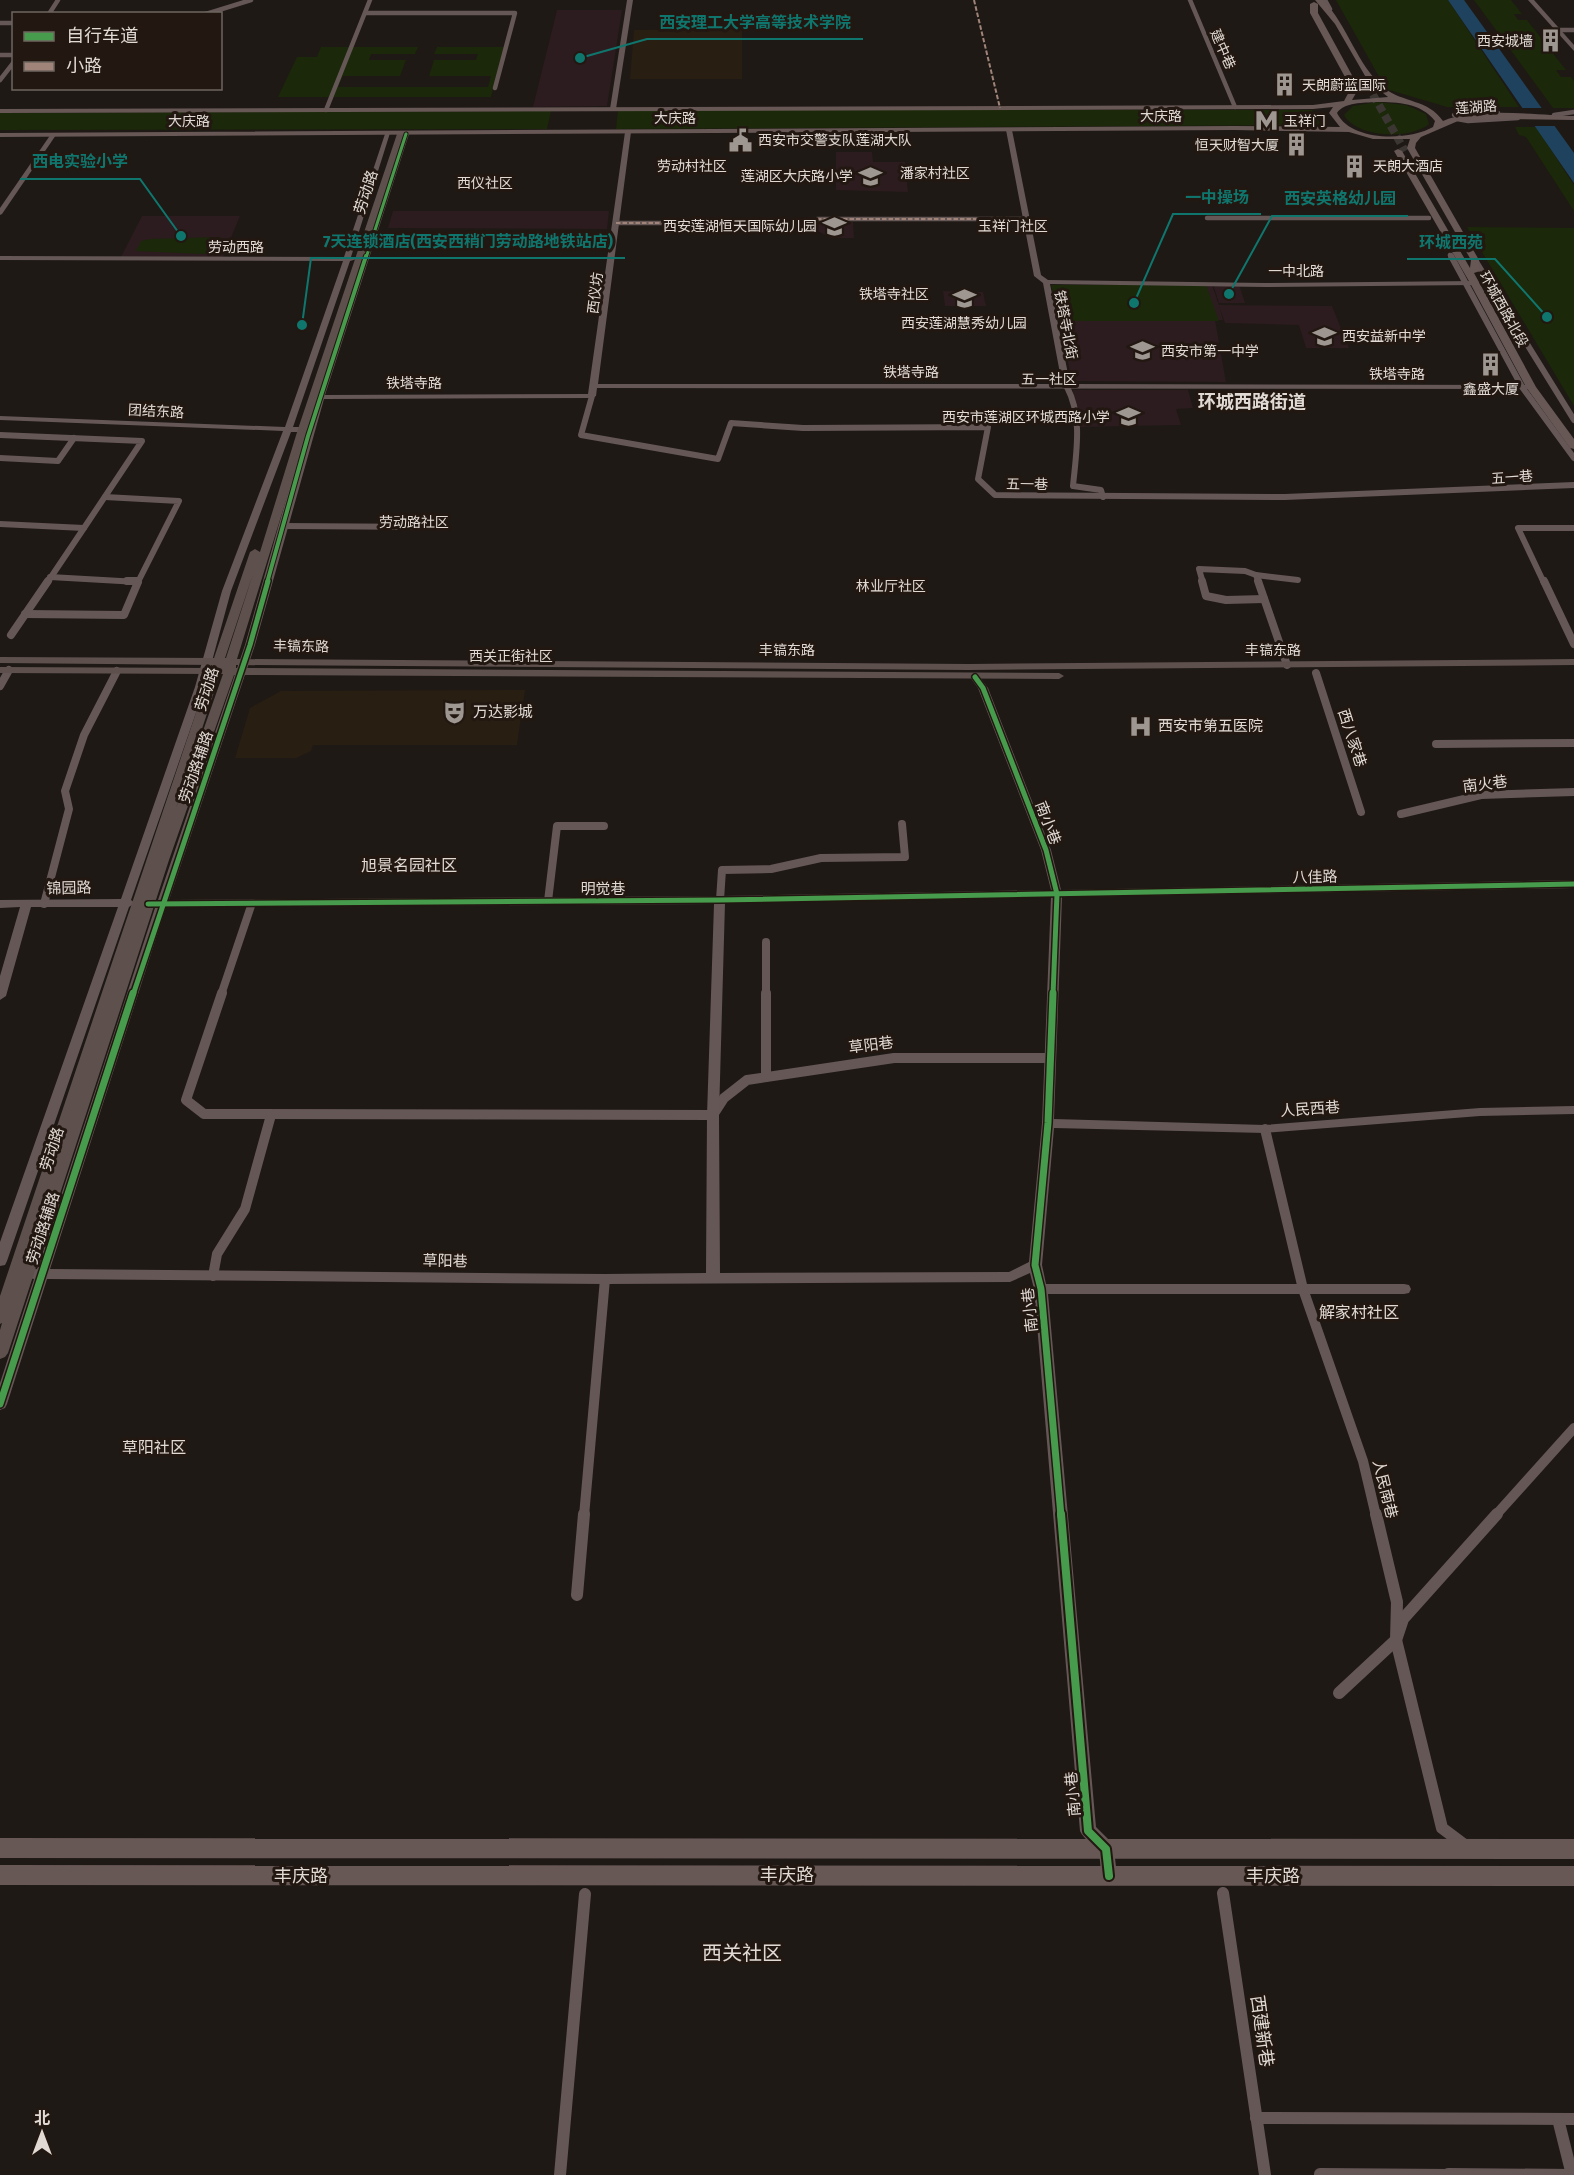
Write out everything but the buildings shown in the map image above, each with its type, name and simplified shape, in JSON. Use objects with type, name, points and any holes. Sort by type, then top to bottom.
[{"type":"main road","points":[[1316,1],[1330,9],[1379,89],[1400,101],[1430,111],[1460,117]]},
{"type":"main road","points":[[1316,1],[1314,13],[1361,86],[1368,93],[1379,89]]},
{"type":"main road","points":[[1316,1],[1361,86]]},
{"type":"main road","points":[[1351,130],[1334,117],[1334,110],[1347,102],[1361,86]]},
{"type":"main road","name":"大庆路","points":[[0,111],[1313,107],[1369,99],[1400,101]]},
{"type":"main road","points":[[990,108],[997,110],[999,130]]},
{"type":"main road","points":[[1010,130],[1006,126],[1002,111],[1017,108]]},
{"type":"main road","points":[[595,109],[603,113],[601,130],[596,132]]},
{"type":"main road","points":[[612,132],[606,130],[609,112],[615,109]]},
{"type":"main road","points":[[363,134],[380,129],[387,115],[383,110]]},
{"type":"main road","points":[[431,134],[422,129],[427,115],[439,110]]},
{"type":"main road","points":[[1430,111],[1439,121],[1437,128]]},
{"type":"main road","name":"莲湖路","points":[[1418,136],[1460,117],[1574,116]]},
{"type":"main road","name":"大庆路","points":[[0,135],[1234,128],[1351,130],[1378,136]]},
{"type":"main road","name":"劳动路","points":[[0,1353],[20,1274],[143,903],[217,666],[310,397],[397,134]]},
{"type":"main road","points":[[1378,136],[1418,136]]},
{"type":"main road","points":[[1378,136],[1389,145],[1450,255],[1471,278]]},
{"type":"main road","points":[[1405,149],[1418,136]]},
{"type":"main road","points":[[1389,145],[1397,141],[1405,149],[1475,260],[1471,278]]},
{"type":"main road","name":"环城西路北段","points":[[1405,149],[1526,387],[1574,446]]},
{"type":"main road","name":"环城西路北段","points":[[1471,278],[1574,433]]},
{"type":"main road","name":"劳动路","points":[[143,903],[237,666],[299,429]]},
{"type":"main road","name":"丰镐东路","points":[[0,660],[204,666],[958,667],[1574,662]]},
{"type":"main road","name":"丰镐东路","points":[[4,670],[117,671],[204,666]]},
{"type":"main road","name":"丰镐东路","points":[[237,666],[975,677],[1574,671]]},
{"type":"main road","name":"劳动路","points":[[0,1318],[20,1274]]},
{"type":"main road","name":"丰庆路","points":[[0,1848],[1574,1849]]},
{"type":"main road","name":"丰庆路","points":[[0,1875],[1574,1876]]},
{"type":"street","points":[[212,12],[251,0]]},
{"type":"street","points":[[326,110],[370,0]]},
{"type":"street","points":[[615,109],[630,0]]},
{"type":"street","name":"建中巷","points":[[1190,0],[1235,107]]},
{"type":"street","points":[[1325,0],[1330,9]]},
{"type":"street","points":[[1531,0],[1574,49]]},
{"type":"street","points":[[366,13],[515,13],[495,88]]},
{"type":"street","points":[[1558,30],[1574,30]]},
{"type":"street","points":[[0,80],[12,65]]},
{"type":"street","name":"铁塔寺北街","points":[[1010,130],[1025,219],[1038,276],[1046,282],[1067,387]]},
{"type":"street","name":"西仪坊","points":[[595,386],[628,132]]},
{"type":"street","points":[[0,213],[53,135]]},
{"type":"street","points":[[1207,218],[1429,218]]},
{"type":"street","points":[[817,219],[1025,219]]},
{"type":"street","points":[[616,223],[782,223]]},
{"type":"street","name":"劳动西路","points":[[0,258],[356,259]]},
{"type":"street","points":[[1475,260],[1574,420]]},
{"type":"street","name":"一中北路","points":[[1046,282],[1265,285],[1471,278]]},
{"type":"street","points":[[592,396],[595,386]]},
{"type":"street","name":"铁塔寺路","points":[[595,386],[1526,387]]},
{"type":"street","points":[[1067,387],[1071,392],[1078,431],[1073,486],[1101,490],[1103,497]]},
{"type":"street","points":[[1526,387],[1574,458]]},
{"type":"street","name":"铁塔寺路","points":[[310,397],[592,396]]},
{"type":"street","name":"五一巷","points":[[592,396],[581,435],[717,459],[731,423],[803,428],[988,427],[978,480],[995,495],[1302,498],[1454,494],[1574,485]]},
{"type":"street","name":"团结东路","points":[[0,416],[299,429]]},
{"type":"street","name":"劳动路辅路","points":[[0,1404],[283,526],[299,429]]},
{"type":"street","name":"劳动路辅路","points":[[0,1261],[125,903],[204,666],[210,637],[230,577],[299,429]]},
{"type":"street","points":[[0,435],[142,441],[11,635]]},
{"type":"street","points":[[0,458],[58,461],[74,438]]},
{"type":"street","points":[[25,614],[124,615],[179,501],[105,497]]},
{"type":"street","points":[[0,524],[84,528]]},
{"type":"street","points":[[283,526],[435,527]]},
{"type":"street","points":[[1574,528],[1518,528],[1574,644]]},
{"type":"street","points":[[1264,599],[1226,600],[1206,596],[1199,569],[1245,571],[1256,575],[1298,580]]},
{"type":"street","points":[[1256,575],[1287,665]]},
{"type":"street","points":[[50,578],[138,582]]},
{"type":"street","points":[[0,686],[4,670]]},
{"type":"street","points":[[44,904],[69,809],[65,791],[84,735],[117,671]]},
{"type":"street","name":"西八家巷","points":[[1316,673],[1361,812]]},
{"type":"street","name":"南小巷","points":[[975,677],[983,688],[1046,850],[1057,894],[1048,1123],[1035,1265],[1041,1289],[1088,1831],[1106,1849]]},
{"type":"street","points":[[1436,744],[1574,743]]},
{"type":"street","name":"南火巷","points":[[1401,814],[1481,795],[1574,792]]},
{"type":"street","points":[[712,1278],[712,1115],[722,870],[771,868],[821,858],[905,857],[902,824]]},
{"type":"street","points":[[548,901],[557,826],[604,826]]},
{"type":"street","name":"八佳路","points":[[1057,894],[1574,884]]},
{"type":"street","name":"明觉巷","points":[[143,903],[720,900],[1057,894]]},
{"type":"street","name":"锦园路","points":[[0,904],[143,903]]},
{"type":"street","points":[[252,903],[186,1100],[204,1114],[712,1115]]},
{"type":"street","points":[[0,994],[27,904]]},
{"type":"street","points":[[766,942],[766,1077]]},
{"type":"street","name":"草阳巷","points":[[712,1115],[724,1098],[747,1080],[894,1058],[1050,1058]]},
{"type":"street","name":"人民西巷","points":[[1048,1123],[1265,1129],[1480,1112],[1574,1110]]},
{"type":"street","points":[[213,1275],[217,1254],[245,1209],[271,1115]]},
{"type":"street","name":"人民南巷","points":[[1265,1129],[1303,1289],[1363,1461],[1397,1602],[1396,1640],[1442,1828],[1470,1849]]},
{"type":"street","name":"草阳巷","points":[[20,1274],[605,1279],[1010,1277],[1035,1265]]},
{"type":"street","points":[[577,1596],[605,1279]]},
{"type":"street","points":[[1041,1289],[1404,1289]]},
{"type":"street","points":[[1339,1694],[1396,1640],[1403,1619],[1574,1428]]},
{"type":"street","points":[[1106,1849],[1109,1876]]},
{"type":"street","name":"西建新巷","points":[[1223,1893],[1265,2175]]},
{"type":"street","points":[[560,2175],[585,1894]]},
{"type":"street","points":[[1256,2118],[1574,2119]]},
{"type":"street","points":[[1320,2174],[1572,2175],[1558,2119]]},
{"type":"shaded area","points":[[557,10],[622,10],[607,106],[533,107]]},
{"type":"shaded area","points":[[742,29],[742,79],[630,79],[634,30]]},
{"type":"shaded area","name":"莲湖区大庆路小学","points":[[836,152],[872,152],[873,162],[905,162],[908,192],[836,190]]},
{"type":"shaded area","points":[[393,211],[609,211],[607,229],[388,228]]},
{"type":"shaded area","points":[[142,216],[240,216],[223,257],[121,257]]},
{"type":"shaded area","name":"西安莲湖恒天国际幼儿园","points":[[817,222],[853,222],[854,238],[830,238],[818,231]]},
{"type":"shaded area","points":[[1213,284],[1239,285],[1245,303],[1219,303]]},
{"type":"shaded area","name":"西安市第一中学","points":[[1051,285],[1212,285],[1219,305],[1332,306],[1349,348],[1306,348],[1299,325],[1225,323],[1219,306],[1223,320],[1215,320],[1226,382],[1072,381]]},
{"type":"shaded area","name":"西安莲湖慧秀幼儿园","points":[[943,291],[983,292],[986,306],[945,306]]},
{"type":"shaded area","name":"西安市莲湖区环城西路小学","points":[[1073,390],[1188,390],[1193,408],[1176,409],[1181,425],[1079,427]]},
{"type":"shaded area","points":[[525,690],[517,745],[313,745],[311,751],[296,758],[235,758],[250,708],[281,691]]},
{"type":"green space","points":[[1336,0],[1448,0],[1519,107],[1447,107],[1386,89]]},
{"type":"green space","points":[[1474,0],[1511,0],[1522,14],[1514,14],[1518,20],[1527,20],[1566,70],[1556,70],[1561,77],[1571,77],[1574,81],[1574,108],[1553,108]]},
{"type":"green space","points":[[321,47],[418,47],[415,54],[371,54],[369,60],[406,60],[400,76],[343,76],[338,87],[488,87],[491,76],[429,76],[434,60],[476,60],[478,54],[434,54],[437,47],[504,47],[491,97],[278,97],[297,57],[317,57]]},
{"type":"green space","points":[[1377,102],[1406,105],[1426,114],[1429,124],[1410,133],[1384,134],[1360,128],[1344,115],[1353,106]]},
{"type":"green space","points":[[618,110],[1312,110],[1321,125],[616,129]]},
{"type":"green space","points":[[551,111],[547,129],[0,130],[0,113]]},
{"type":"green space","points":[[1515,127],[1536,127],[1574,185],[1574,211],[1526,137],[1519,135]]},
{"type":"green space","points":[[1467,227],[1574,228],[1574,406]]},
{"type":"green space","points":[[220,237],[226,242],[219,252],[202,254],[136,251],[141,241],[150,239]]},
{"type":"green space","points":[[1051,285],[1206,285],[1219,321],[1059,321]]},
{"type":"water","points":[[1448,0],[1464,0],[1574,153],[1574,183]]},
{"type":"pier","points":[[1518,108],[1546,108],[1559,126],[1530,126]]},
{"type":"tunnel","points":[[1367,84],[1405,151]]},
{"type":"marked path","points":[[974,0],[1000,108]]},
{"type":"marked path","points":[[817,219],[1025,219]]},
{"type":"marked path","points":[[616,223],[782,223]]},
{"type":"cycle path","points":[[0,1404],[162,904],[250,645],[308,436],[406,134]]},
{"type":"cycle path","points":[[975,677],[983,688],[1046,850],[1057,894],[1048,1123],[1035,1265],[1041,1289],[1088,1831],[1106,1849],[1109,1876]]},
{"type":"cycle path","points":[[148,904],[720,900],[1574,884]]},
{"type":"place","name":"西安城墙","points":[[1551,41]]},
{"type":"place","name":"西安理工大学高等技术学院","points":[[580,58]]},
{"type":"place","name":"天朗蔚蓝国际","points":[[1284,85]]},
{"type":"place","name":"玉祥门","points":[[1266,121]]},
{"type":"place","name":"西安市交警支队莲湖大队","points":[[740,140]]},
{"type":"place","name":"恒天财智大厦","points":[[1297,145]]},
{"type":"place","name":"天朗大酒店","points":[[1355,166]]},
{"type":"place","name":"莲湖区大庆路小学","points":[[871,176]]},
{"type":"place","name":"西安莲湖恒天国际幼儿园","points":[[835,226]]},
{"type":"place","name":"西电实验小学","points":[[181,236]]},
{"type":"place","name":"西安英格幼儿园","points":[[1229,294]]},
{"type":"place","name":"西安莲湖慧秀幼儿园","points":[[964,299]]},
{"type":"place","name":"一中操场","points":[[1134,303]]},
{"type":"place","name":"环城西苑","points":[[1547,317]]},
{"type":"place","name":"7天连锁酒店(西安西稍门劳动路地铁站店)","points":[[302,325]]},
{"type":"place","name":"西安益新中学","points":[[1324,336]]},
{"type":"place","name":"西安市第一中学","points":[[1143,351]]},
{"type":"place","name":"鑫盛大厦","points":[[1491,365]]},
{"type":"place","name":"西安市莲湖区环城西路小学","points":[[1128,417]]},
{"type":"place","name":"万达影城","points":[[455,712]]},
{"type":"place","name":"西安市第五医院","points":[[1140,726]]},
{"type":"district","name":"劳动村社区","points":[[692,166]]},
{"type":"district","name":"潘家村社区","points":[[935,173]]},
{"type":"district","name":"西仪社区","points":[[485,183]]},
{"type":"district","name":"玉祥门社区","points":[[1013,226]]},
{"type":"district","name":"铁塔寺社区","points":[[894,294]]},
{"type":"district","name":"五一社区","points":[[1049,379]]},
{"type":"district","name":"环城西路街道","points":[[1252,402]]},
{"type":"district","name":"劳动路社区","points":[[414,522]]},
{"type":"district","name":"林业厅社区","points":[[891,586]]},
{"type":"district","name":"西关正街社区","points":[[511,656]]},
{"type":"district","name":"旭景名园社区","points":[[409,865]]},
{"type":"district","name":"解家村社区","points":[[1359,1312]]},
{"type":"district","name":"草阳社区","points":[[154,1447]]},
{"type":"district","name":"西关社区","points":[[742,1953]]}]
